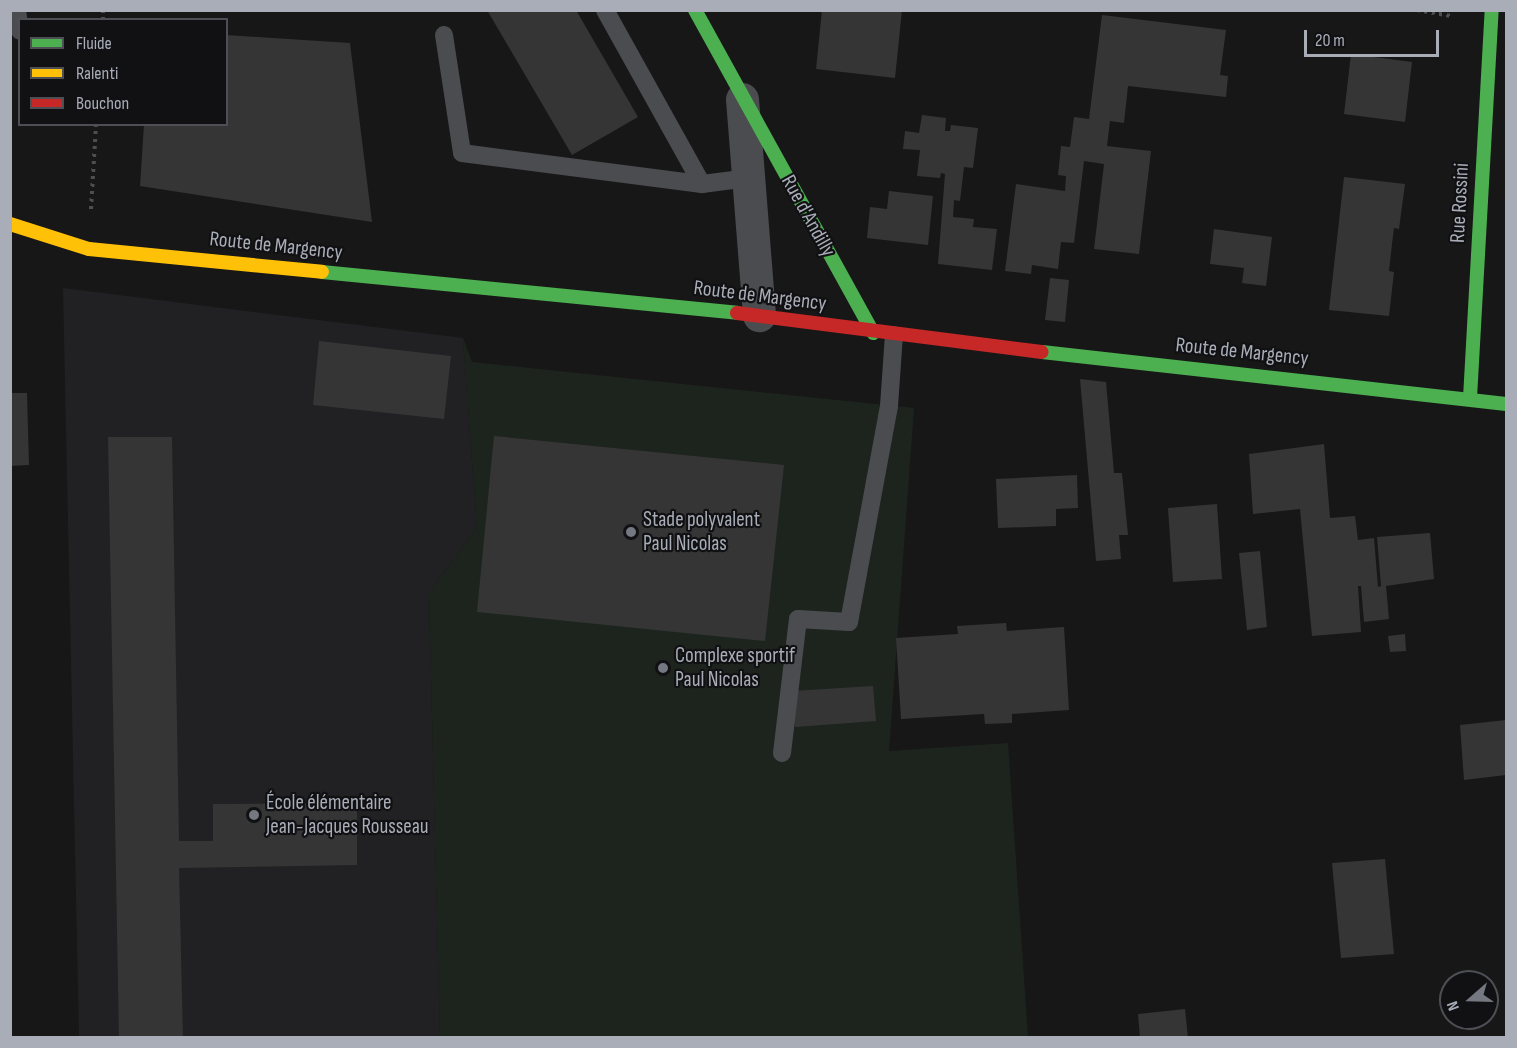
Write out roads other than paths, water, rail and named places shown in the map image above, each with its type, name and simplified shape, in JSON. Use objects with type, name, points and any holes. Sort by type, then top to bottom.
[{"type":"main road","name":"Rue d'Andilly","points":[[695,10],[873,333]]},
{"type":"main road","name":"Rue Rossini","points":[[1470,398],[1497,19]]},
{"type":"main road","name":"Route de Margency","points":[[10,224],[89,249],[759,315],[873,333],[1470,398],[1506,404]]},
{"type":"street","name":"Rue d'Andilly","points":[[742,99],[759,315]]},
{"type":"lane","points":[[605,10],[702,184]]},
{"type":"lane","points":[[444,35],[462,153],[702,184],[748,178]]},
{"type":"lane","points":[[782,753],[798,619],[849,622],[889,406],[894,334]]},
{"type":"place","name":"Stade polyvalent Paul Nicolas","points":[[631,532]]},
{"type":"place","name":"Complexe sportif Paul Nicolas","points":[[663,668]]},
{"type":"place","name":"École élémentaire Jean-Jacques Rousseau","points":[[254,815]]}]
